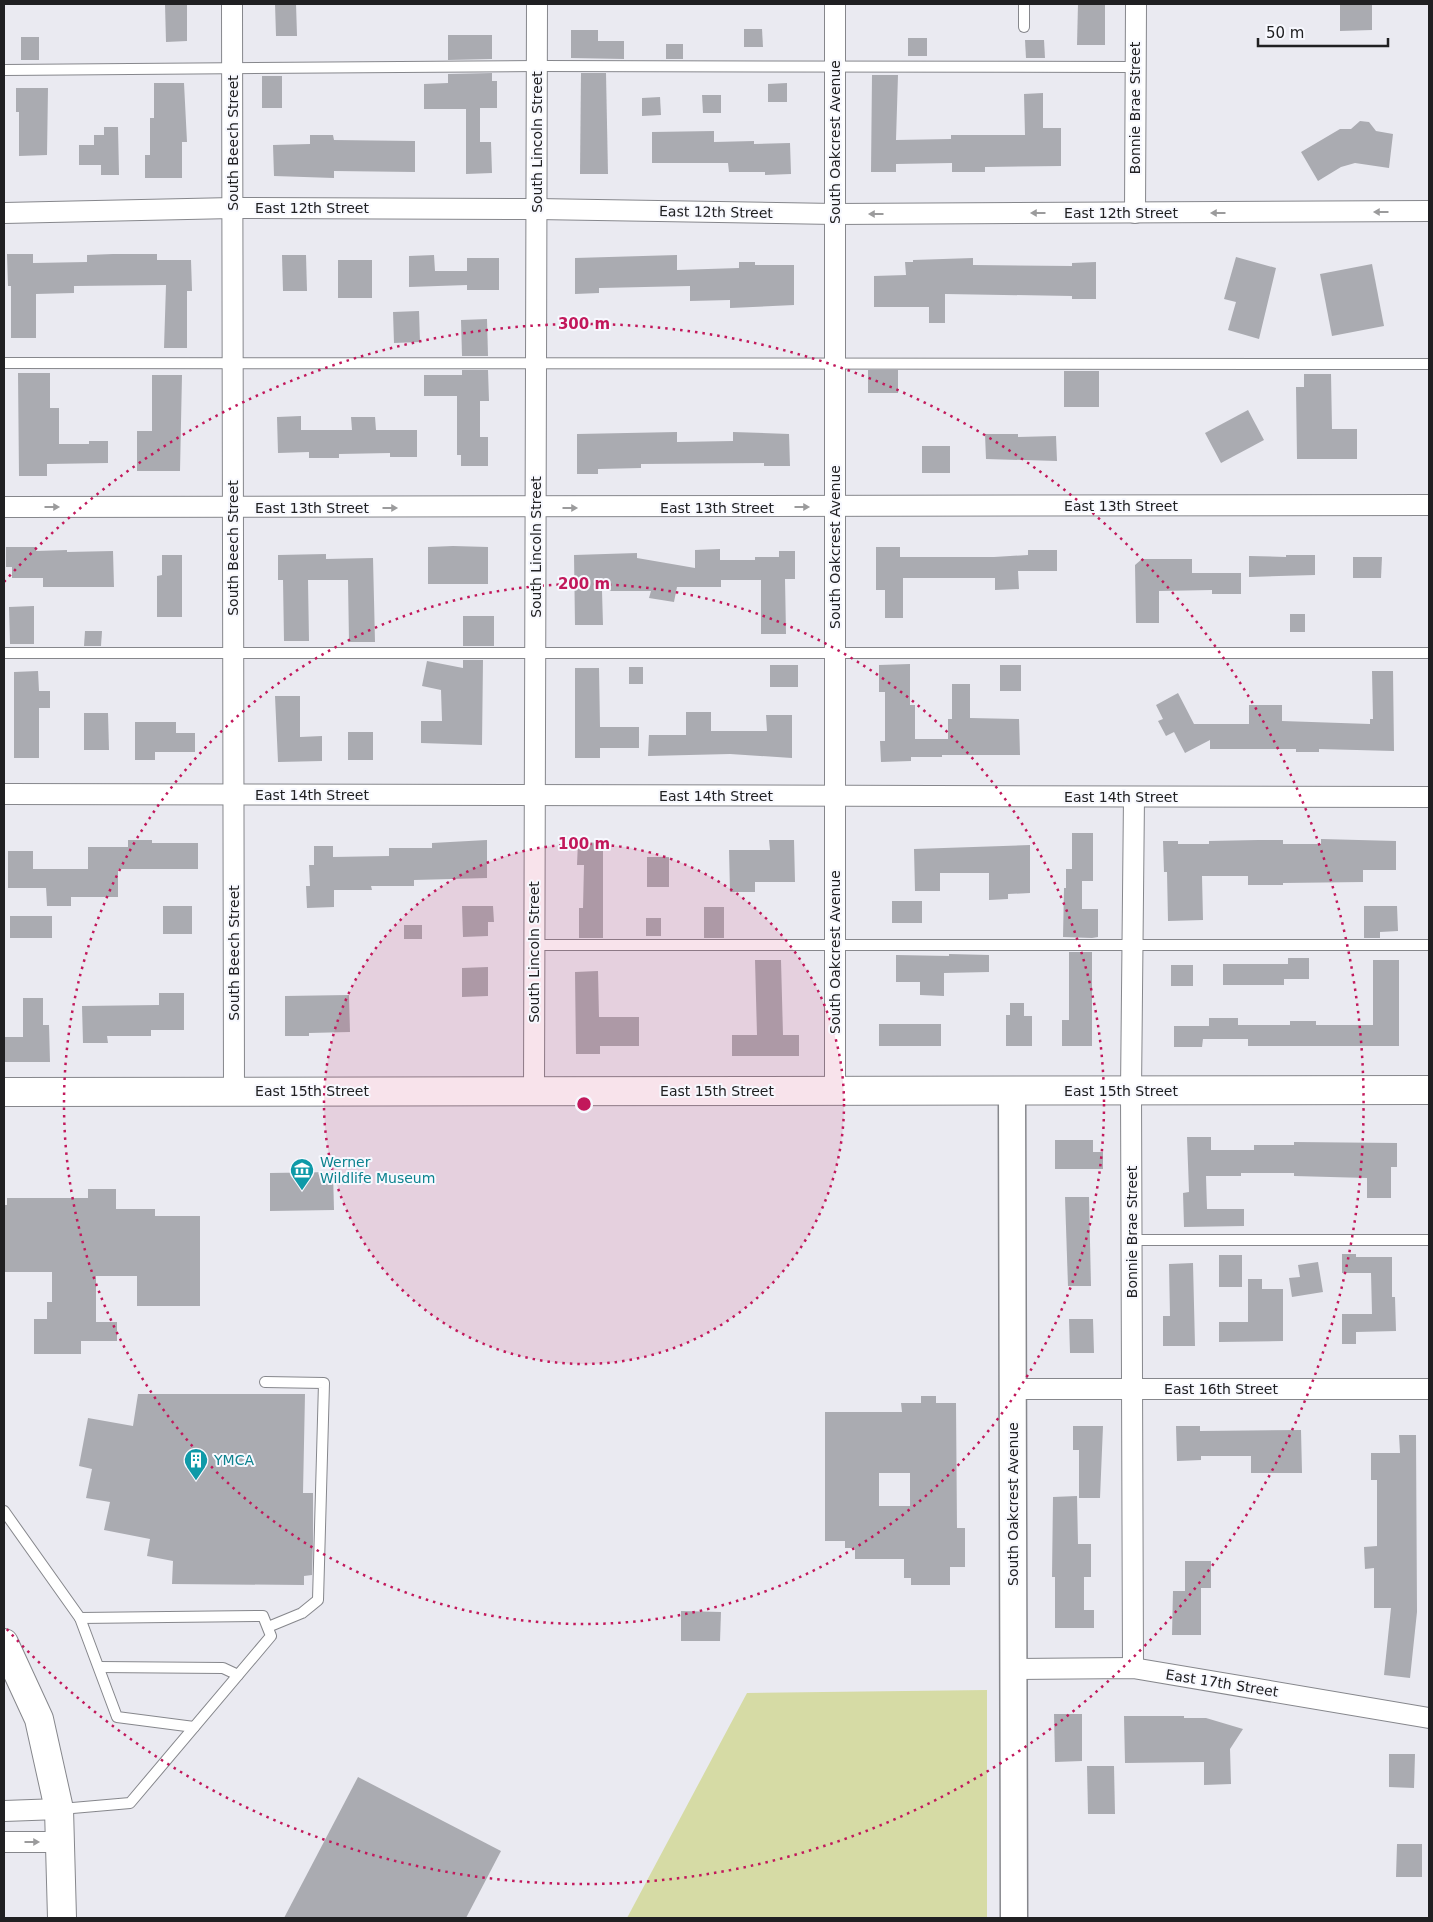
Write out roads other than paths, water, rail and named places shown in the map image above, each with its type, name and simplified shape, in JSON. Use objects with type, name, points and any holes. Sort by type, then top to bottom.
[{"type":"main road","name":"East 15th Street","points":[[4,1092],[1429,1090]]},
{"type":"main road","points":[[4,1643],[39,1719],[59,1809],[62,1918]]},
{"type":"street","name":"South Beech Street","points":[[232,4],[234,1092]]},
{"type":"street","name":"South Lincoln Street","points":[[534,1091],[537,4]]},
{"type":"street","name":"South Oakcrest Avenue","points":[[835,4],[835,1091]]},
{"type":"street","name":"Bonnie Brae Street","points":[[1135,213],[1136,4]]},
{"type":"street","name":"East 12th Street","points":[[4,212],[233,208],[537,209],[835,214],[1429,211]]},
{"type":"street","name":"East 13th Street","points":[[4,507],[536,508],[1429,505]]},
{"type":"street","name":"East 14th Street","points":[[4,794],[1429,797]]},
{"type":"street","name":"Bonnie Brae Street","points":[[1133,1668],[1132,1091],[1134,796]]},
{"type":"street","name":"South Oakcrest Avenue","points":[[1012,1091],[1014,1918]]},
{"type":"street","name":"East 16th Street","points":[[1013,1389],[1429,1389]]},
{"type":"street","name":"East 17th Street","points":[[1013,1669],[1133,1668],[1429,1718]]},
{"type":"street","points":[[4,1811],[59,1809]]},
{"type":"street","points":[[4,1842],[60,1842]]},
{"type":"lane","points":[[1024,4],[1024,27]]},
{"type":"lane","points":[[4,70],[537,66],[1136,67]]},
{"type":"lane","points":[[4,363],[1429,364]]},
{"type":"lane","points":[[4,653],[1429,653]]},
{"type":"lane","points":[[534,945],[1429,945]]},
{"type":"lane","points":[[1132,1240],[1429,1240]]},
{"type":"lane","points":[[265,1382],[324,1383],[318,1600],[302,1613],[268,1627]]},
{"type":"lane","points":[[4,1511],[80,1618],[117,1717],[194,1727]]},
{"type":"lane","points":[[59,1809],[130,1802],[271,1636],[263,1616],[80,1618]]},
{"type":"lane","points":[[99,1667],[223,1668],[238,1675]]},
{"type":"place","name":"Werner Wildlife Museum","points":[[302,1191]]},
{"type":"place","name":"YMCA","points":[[196,1481]]}]
